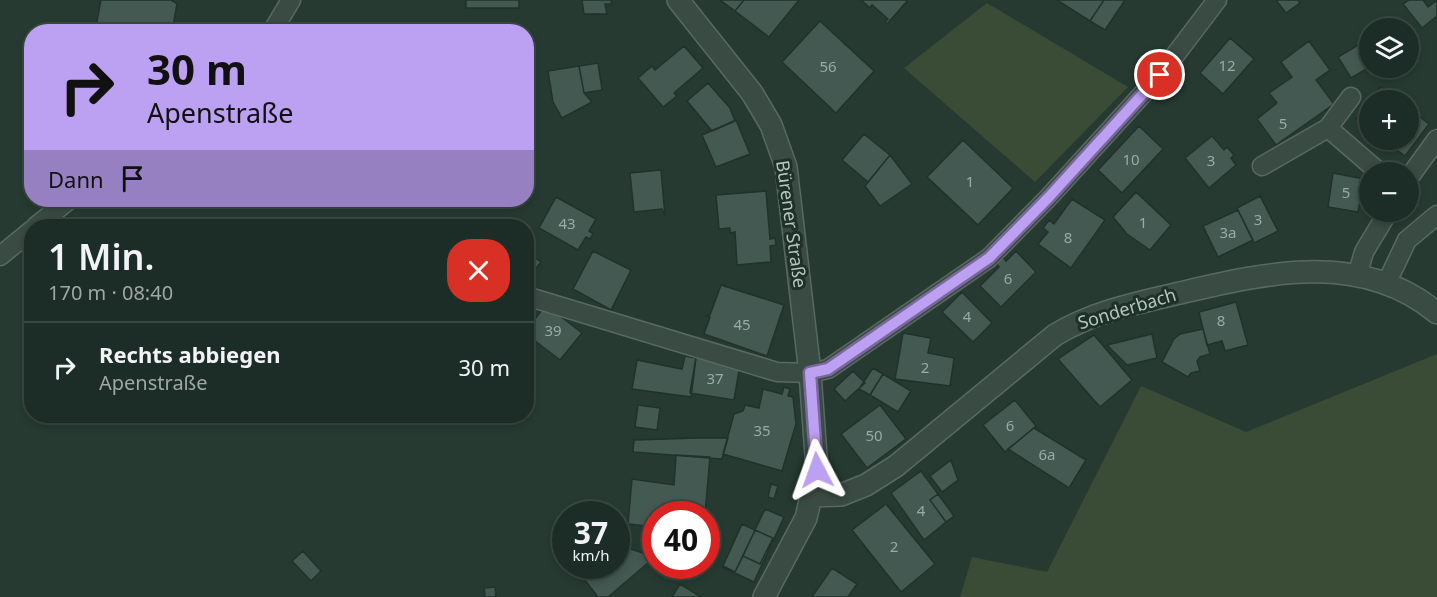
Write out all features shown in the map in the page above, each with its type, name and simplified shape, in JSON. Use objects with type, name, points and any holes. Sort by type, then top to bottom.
[{"type":"street","points":[[277,24],[291,0]]},
{"type":"street","name":"Bürener Straße","points":[[678,0],[752,93],[771,125],[786,167],[810,373],[817,470],[813,496],[806,518],[765,597]]},
{"type":"street","points":[[534,298],[777,372],[810,373],[828,369],[989,258],[1049,197],[1160,75],[1217,0]]},
{"type":"street","points":[[1262,166],[1328,128],[1351,97]]},
{"type":"street","points":[[1328,128],[1367,162]]},
{"type":"street","points":[[1419,164],[1437,139]]},
{"type":"street","points":[[45,219],[60,207]]},
{"type":"street","points":[[1387,282],[1407,240],[1437,215]]},
{"type":"street","points":[[1357,276],[1364,252],[1382,222]]},
{"type":"street","points":[[0,255],[24,236]]},
{"type":"street","name":"Sonderbach","points":[[813,496],[841,495],[866,485],[896,466],[1055,335],[1079,321],[1118,308],[1262,274],[1310,271],[1387,282],[1437,313]]},
{"type":"green space","points":[[987,3],[1128,87],[1035,182],[904,68]]},
{"type":"green space","points":[[1437,354],[1437,597],[960,597],[972,557],[1047,572],[1141,386],[1246,432]]},
{"type":"building","points":[[101,0],[171,0],[177,4],[173,24],[96,24]]},
{"type":"building","points":[[466,0],[519,0],[519,8],[466,8]]},
{"type":"building","points":[[582,0],[611,0],[612,4],[605,4],[607,14],[584,14]]},
{"type":"building","points":[[720,0],[744,0],[735,11]]},
{"type":"building","points":[[744,0],[799,0],[769,37],[735,11]]},
{"type":"building","points":[[861,0],[908,0],[887,24],[885,22],[888,19],[872,5],[870,8]]},
{"type":"building","points":[[1057,0],[1104,0],[1090,21]]},
{"type":"building","points":[[1104,0],[1125,0],[1105,30],[1090,21]]},
{"type":"building","points":[[1276,0],[1298,0],[1300,3],[1286,13]]},
{"type":"building","points":[[1409,0],[1423,0],[1428,7],[1437,0],[1437,16],[1422,28],[1419,18],[1414,18],[1403,4]]},
{"type":"building","points":[[820,21],[874,71],[836,113],[782,62]]},
{"type":"building","points":[[1230,38],[1254,59],[1223,94],[1200,73]]},
{"type":"building","points":[[1309,41],[1330,70],[1316,80],[1334,104],[1276,145],[1257,119],[1277,103],[1269,93],[1292,77],[1281,62]]},
{"type":"building","points":[[1359,45],[1359,73],[1351,78],[1338,57]]},
{"type":"building","points":[[684,46],[703,68],[674,93],[677,96],[663,107],[638,78],[652,66],[655,70]]},
{"type":"building","points":[[598,63],[602,90],[584,93],[579,66]]},
{"type":"building","points":[[579,66],[584,93],[592,102],[562,118],[553,102],[548,71]]},
{"type":"building","points":[[708,83],[730,108],[735,121],[712,131],[687,101]]},
{"type":"building","points":[[1419,116],[1429,124],[1419,137]]},
{"type":"building","points":[[736,120],[750,154],[716,167],[702,135]]},
{"type":"building","points":[[1139,126],[1163,149],[1122,193],[1098,170]]},
{"type":"building","points":[[864,134],[890,155],[868,182],[842,160]]},
{"type":"building","points":[[1212,136],[1224,150],[1227,147],[1234,155],[1231,158],[1236,165],[1209,188],[1185,158]]},
{"type":"building","points":[[963,140],[1013,188],[978,225],[927,177]]},
{"type":"building","points":[[1397,150],[1410,150],[1405,156]]},
{"type":"building","points":[[890,155],[912,184],[880,206],[865,186]]},
{"type":"building","points":[[661,170],[665,216],[662,209],[634,212],[630,173]]},
{"type":"building","points":[[1333,173],[1359,178],[1358,212],[1328,207]]},
{"type":"building","points":[[766,191],[770,239],[775,238],[776,245],[770,246],[771,262],[737,265],[735,232],[730,233],[730,228],[719,229],[716,195]]},
{"type":"building","points":[[1136,192],[1171,225],[1150,250],[1127,234],[1113,217]]},
{"type":"building","points":[[1260,196],[1278,231],[1254,243],[1237,208]]},
{"type":"building","points":[[556,197],[596,219],[589,231],[593,234],[590,239],[586,237],[578,250],[539,228]]},
{"type":"building","points":[[1072,199],[1105,220],[1071,268],[1038,244],[1048,232],[1043,228],[1049,220],[1054,224]]},
{"type":"building","points":[[1238,210],[1253,240],[1218,257],[1203,226]]},
{"type":"building","points":[[593,251],[631,270],[611,310],[573,289]]},
{"type":"building","points":[[1016,251],[1036,272],[1001,307],[980,286],[999,267],[996,263],[1003,257],[1006,261]]},
{"type":"building","points":[[534,257],[541,262],[534,271]]},
{"type":"building","points":[[721,285],[784,305],[767,356],[704,334],[710,317],[707,316],[710,315]]},
{"type":"building","points":[[962,292],[992,323],[973,342],[942,312]]},
{"type":"building","points":[[1236,302],[1248,345],[1225,351],[1222,341],[1207,345],[1199,312]]},
{"type":"building","points":[[546,305],[582,333],[560,360],[534,340],[534,320]]},
{"type":"building","points":[[1203,329],[1210,354],[1200,357],[1197,361],[1200,371],[1191,373],[1188,377],[1162,362],[1174,339],[1180,334]]},
{"type":"building","points":[[903,333],[931,338],[928,353],[954,358],[950,386],[895,379]]},
{"type":"building","points":[[1152,334],[1157,358],[1127,365],[1107,345]]},
{"type":"building","points":[[1094,335],[1132,380],[1100,407],[1058,359]]},
{"type":"building","points":[[685,356],[696,358],[691,397],[632,389],[637,360],[682,369]]},
{"type":"building","points":[[696,357],[740,365],[734,400],[690,393]]},
{"type":"building","points":[[873,368],[883,374],[870,395],[859,389]]},
{"type":"building","points":[[853,371],[865,383],[845,401],[834,389]]},
{"type":"building","points":[[883,374],[911,391],[898,412],[870,395]]},
{"type":"building","points":[[784,387],[790,389],[788,396],[793,397],[796,424],[782,471],[723,454],[734,414],[743,411],[745,405],[759,408],[763,389],[782,394]]},
{"type":"building","points":[[1015,400],[1036,426],[1005,452],[983,425]]},
{"type":"building","points":[[638,405],[660,408],[657,430],[635,427]]},
{"type":"building","points":[[880,405],[906,439],[867,468],[841,434]]},
{"type":"building","points":[[1034,428],[1086,460],[1069,488],[1008,449]]},
{"type":"building","points":[[728,438],[722,459],[633,452],[634,440]]},
{"type":"building","points":[[676,455],[710,457],[706,501],[642,501],[642,526],[630,524],[632,479],[674,485]]},
{"type":"building","points":[[951,460],[958,480],[942,492],[930,476]]},
{"type":"building","points":[[921,471],[938,494],[930,500],[946,522],[924,540],[891,493]]},
{"type":"building","points":[[771,484],[778,486],[774,499],[768,497]]},
{"type":"building","points":[[938,494],[954,516],[946,522],[930,500]]},
{"type":"building","points":[[886,504],[935,564],[901,592],[852,530]]},
{"type":"building","points":[[765,509],[784,517],[754,582],[722,567],[735,572],[743,556],[760,564],[773,538],[755,530]]},
{"type":"building","points":[[742,524],[755,530],[735,572],[723,566]]},
{"type":"building","points":[[755,530],[773,538],[760,564],[743,556]]},
{"type":"building","points":[[630,549],[642,553],[642,568],[630,578]]},
{"type":"building","points":[[303,551],[321,571],[311,581],[292,561]]},
{"type":"building","points":[[832,568],[857,584],[848,597],[812,597]]},
{"type":"building","points":[[584,579],[629,579],[608,597],[598,597]]},
{"type":"building","points":[[680,584],[701,597],[672,597]]},
{"type":"building","points":[[495,587],[496,597],[485,597],[484,588]]},
{"type":"route","points":[[817,470],[810,373],[828,369],[989,258],[1049,197],[1160,75]]}]
